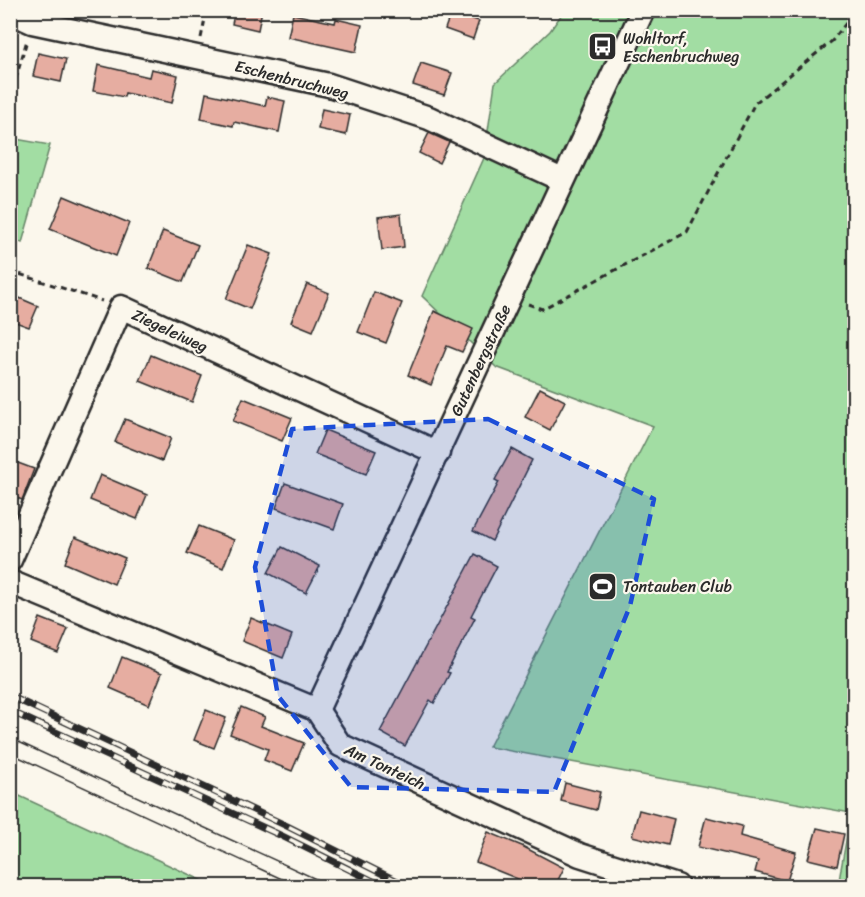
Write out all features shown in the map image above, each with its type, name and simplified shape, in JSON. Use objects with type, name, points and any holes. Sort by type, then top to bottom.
[{"type":"street","name":"Gutenbergstraße","points":[[317,710],[643,10]]},
{"type":"street","name":"Eschenbruchweg","points":[[10,12],[32,22],[328,85],[429,118],[562,180]]},
{"type":"street","name":"Ziegeleiweg","points":[[10,560],[121,307],[438,453]]},
{"type":"street","points":[[10,582],[317,710]]},
{"type":"street","name":"Am Tonteich","points":[[317,710],[339,745],[580,855],[676,886]]},
{"type":"path","points":[[196,56],[207,10]]},
{"type":"path","points":[[510,296],[542,309],[687,232],[755,103],[832,41],[855,13]]},
{"type":"path","points":[[10,99],[32,22]]},
{"type":"path","points":[[10,271],[121,307]]},
{"type":"highlighted area","points":[[488,419],[654,499],[630,606],[554,792],[351,787],[278,696],[255,567],[292,429]]},
{"type":"green space","points":[[564,11],[854,11],[854,886],[838,886],[851,813],[489,747],[653,426],[496,367],[422,296],[484,158],[495,83],[550,31]]},
{"type":"green space","points":[[10,138],[50,145],[22,243],[11,238]]},
{"type":"green space","points":[[11,792],[214,886],[11,886]]},
{"type":"building","points":[[235,10],[262,10],[258,30],[232,24]]},
{"type":"building","points":[[451,12],[479,21],[473,39],[445,29]]},
{"type":"building","points":[[293,14],[335,23],[336,19],[362,25],[356,52],[288,37]]},
{"type":"building","points":[[38,53],[66,59],[61,82],[33,76]]},
{"type":"building","points":[[421,63],[452,73],[444,95],[413,85]]},
{"type":"building","points":[[98,65],[149,77],[151,69],[178,75],[172,103],[125,93],[124,97],[93,91]]},
{"type":"building","points":[[206,93],[265,106],[267,97],[285,101],[279,132],[234,122],[233,126],[201,119]]},
{"type":"building","points":[[322,109],[350,115],[346,135],[318,129]]},
{"type":"building","points":[[429,133],[449,142],[439,163],[419,153]]},
{"type":"building","points":[[64,196],[129,223],[116,256],[50,229]]},
{"type":"building","points":[[401,214],[404,247],[382,250],[378,217]]},
{"type":"building","points":[[163,231],[198,245],[183,282],[148,268]]},
{"type":"building","points":[[248,245],[272,254],[250,309],[226,299]]},
{"type":"building","points":[[307,284],[329,293],[313,331],[291,322]]},
{"type":"building","points":[[374,292],[402,303],[386,343],[358,332]]},
{"type":"building","points":[[10,294],[38,306],[29,327],[10,320]]},
{"type":"building","points":[[434,311],[473,329],[462,352],[447,346],[431,385],[408,375]]},
{"type":"building","points":[[151,355],[202,376],[192,402],[140,381]]},
{"type":"building","points":[[540,388],[565,401],[550,430],[525,417]]},
{"type":"building","points":[[243,398],[292,418],[282,441],[233,421]]},
{"type":"building","points":[[125,419],[171,438],[162,461],[115,442]]},
{"type":"building","points":[[325,430],[376,451],[366,474],[315,454]]},
{"type":"building","points":[[512,449],[532,460],[492,541],[473,531],[499,482],[495,480]]},
{"type":"building","points":[[10,460],[34,469],[22,500],[10,495]]},
{"type":"building","points":[[100,475],[147,495],[137,519],[90,500]]},
{"type":"building","points":[[285,483],[343,504],[334,529],[276,508]]},
{"type":"building","points":[[199,526],[234,540],[223,568],[187,553]]},
{"type":"building","points":[[75,537],[125,558],[114,584],[65,563]]},
{"type":"building","points":[[282,547],[320,566],[306,593],[268,573]]},
{"type":"building","points":[[475,554],[497,566],[471,616],[475,618],[447,672],[450,673],[434,703],[430,700],[405,746],[380,732]]},
{"type":"building","points":[[40,618],[68,629],[58,653],[31,642]]},
{"type":"building","points":[[251,618],[292,635],[283,658],[242,641]]},
{"type":"building","points":[[122,657],[162,673],[149,705],[110,688]]},
{"type":"building","points":[[241,707],[265,717],[261,726],[304,743],[292,771],[264,760],[268,749],[230,734]]},
{"type":"building","points":[[206,710],[226,718],[214,748],[194,740]]},
{"type":"building","points":[[565,783],[600,792],[596,810],[561,801]]},
{"type":"building","points":[[639,810],[674,819],[668,845],[632,836]]},
{"type":"building","points":[[706,817],[742,826],[740,836],[796,852],[787,881],[755,872],[758,861],[698,847]]},
{"type":"building","points":[[817,828],[844,834],[837,866],[808,859]]},
{"type":"building","points":[[488,832],[522,846],[564,868],[555,886],[514,886],[518,879],[476,862]]},
{"type":"tram line","points":[[10,738],[331,886]]},
{"type":"tram line","points":[[10,753],[297,886]]},
{"type":"railway","points":[[10,696],[287,826],[407,886]]},
{"type":"railway","points":[[10,711],[282,836],[383,886]]},
{"type":"place","name":"Wohltorf, Eschenbruchweg","points":[[602,47]]},
{"type":"place","name":"Tontauben Club","points":[[602,586]]}]
